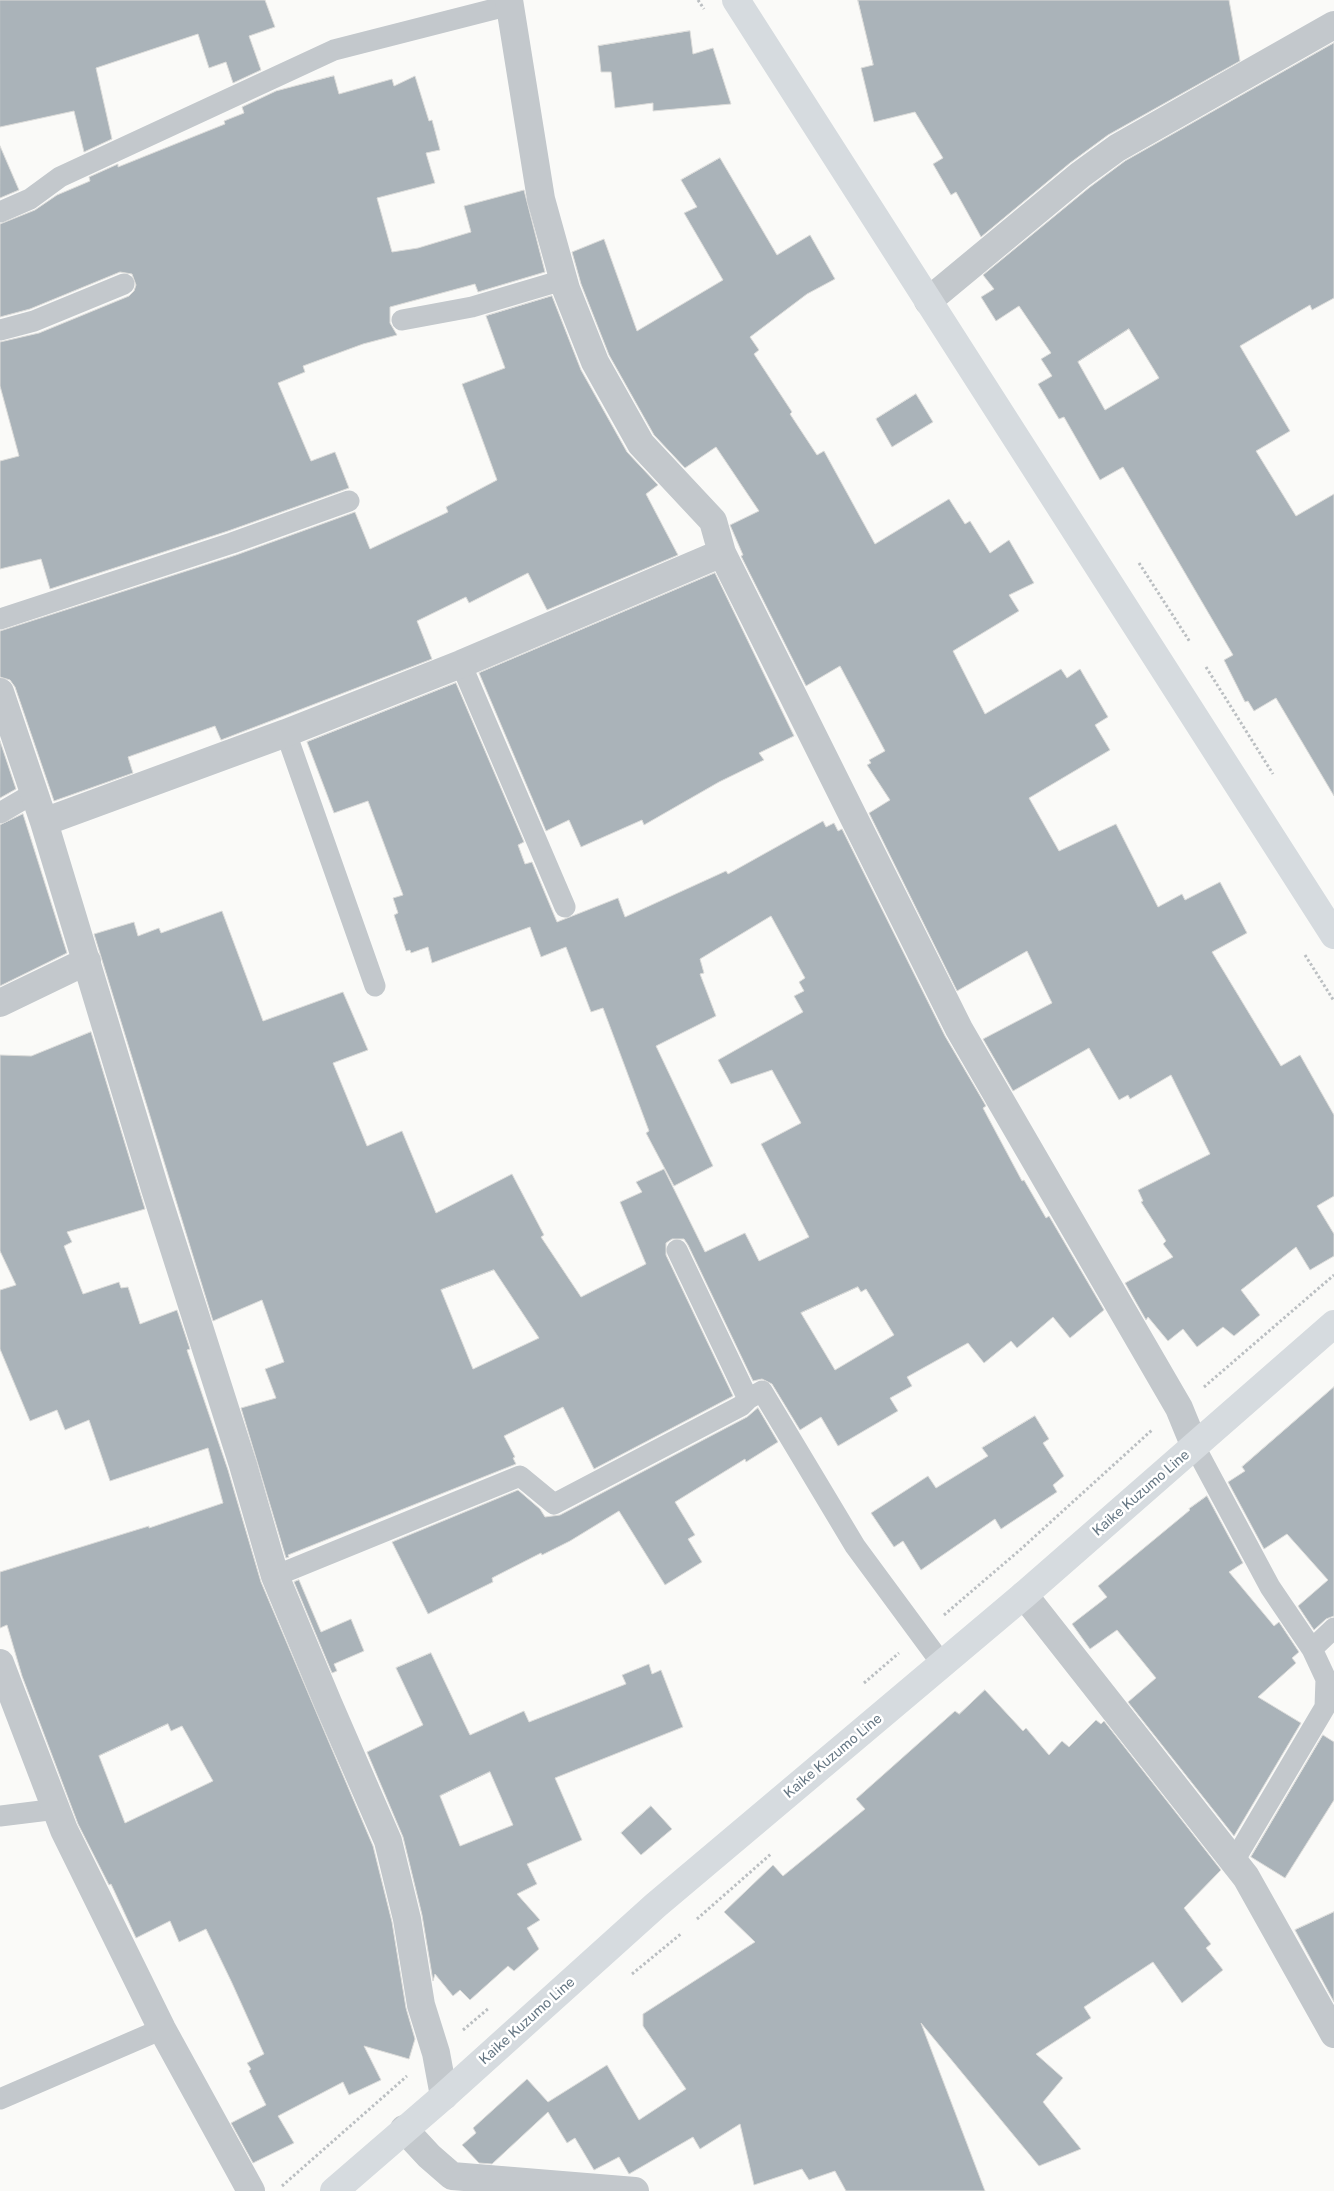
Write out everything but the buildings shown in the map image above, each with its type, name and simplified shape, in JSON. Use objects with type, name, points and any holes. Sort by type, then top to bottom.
[{"type":"main road","points":[[736,0],[1334,935]]},
{"type":"main road","name":"Kaike Kuzumo Line","points":[[334,2191],[444,2096],[656,1905],[1024,1595],[1334,1324]]},
{"type":"street","points":[[509,2],[540,199],[563,280],[596,362],[641,444],[713,521],[722,553],[959,1029],[1179,1408],[1195,1447]]},
{"type":"street","points":[[928,301],[1117,148],[1334,25]]},
{"type":"street","points":[[44,822],[286,733],[461,664],[722,553]]},
{"type":"street","points":[[0,692],[44,822],[155,1190],[243,1465],[275,1576],[388,1841],[407,1919],[421,2005],[436,2053],[444,2096]]},
{"type":"street","points":[[0,1003],[87,961]]},
{"type":"street","points":[[1024,1595],[1246,1877],[1334,2034]]},
{"type":"street","points":[[0,1663],[64,1830],[162,2029],[251,2191]]},
{"type":"street","points":[[404,2129],[429,2156],[452,2176],[635,2191]]},
{"type":"lane","points":[[0,212],[30,199],[60,177],[334,50],[509,2]]},
{"type":"lane","points":[[402,320],[472,307],[563,280]]},
{"type":"lane","points":[[0,330],[34,321],[124,284]]},
{"type":"lane","points":[[0,620],[232,543],[349,501]]},
{"type":"lane","points":[[461,664],[565,906]]},
{"type":"lane","points":[[286,733],[375,986]]},
{"type":"lane","points":[[0,813],[34,793]]},
{"type":"lane","points":[[677,1250],[748,1399]]},
{"type":"lane","points":[[275,1576],[520,1476],[554,1504],[740,1406],[762,1391],[855,1546],[942,1664]]},
{"type":"lane","points":[[1195,1447],[1270,1587],[1312,1648],[1326,1679],[1325,1707],[1234,1861]]},
{"type":"lane","points":[[1312,1648],[1334,1628]]},
{"type":"lane","points":[[0,1816],[56,1809]]},
{"type":"lane","points":[[0,2099],[162,2029]]},
{"type":"path","points":[[1139,563],[1190,642]]},
{"type":"path","points":[[1206,666],[1278,781]]},
{"type":"path","points":[[1203,1387],[1334,1275]]},
{"type":"path","points":[[937,1621],[1021,1549],[1158,1425]]},
{"type":"path","points":[[276,2191],[412,2071]]}]
